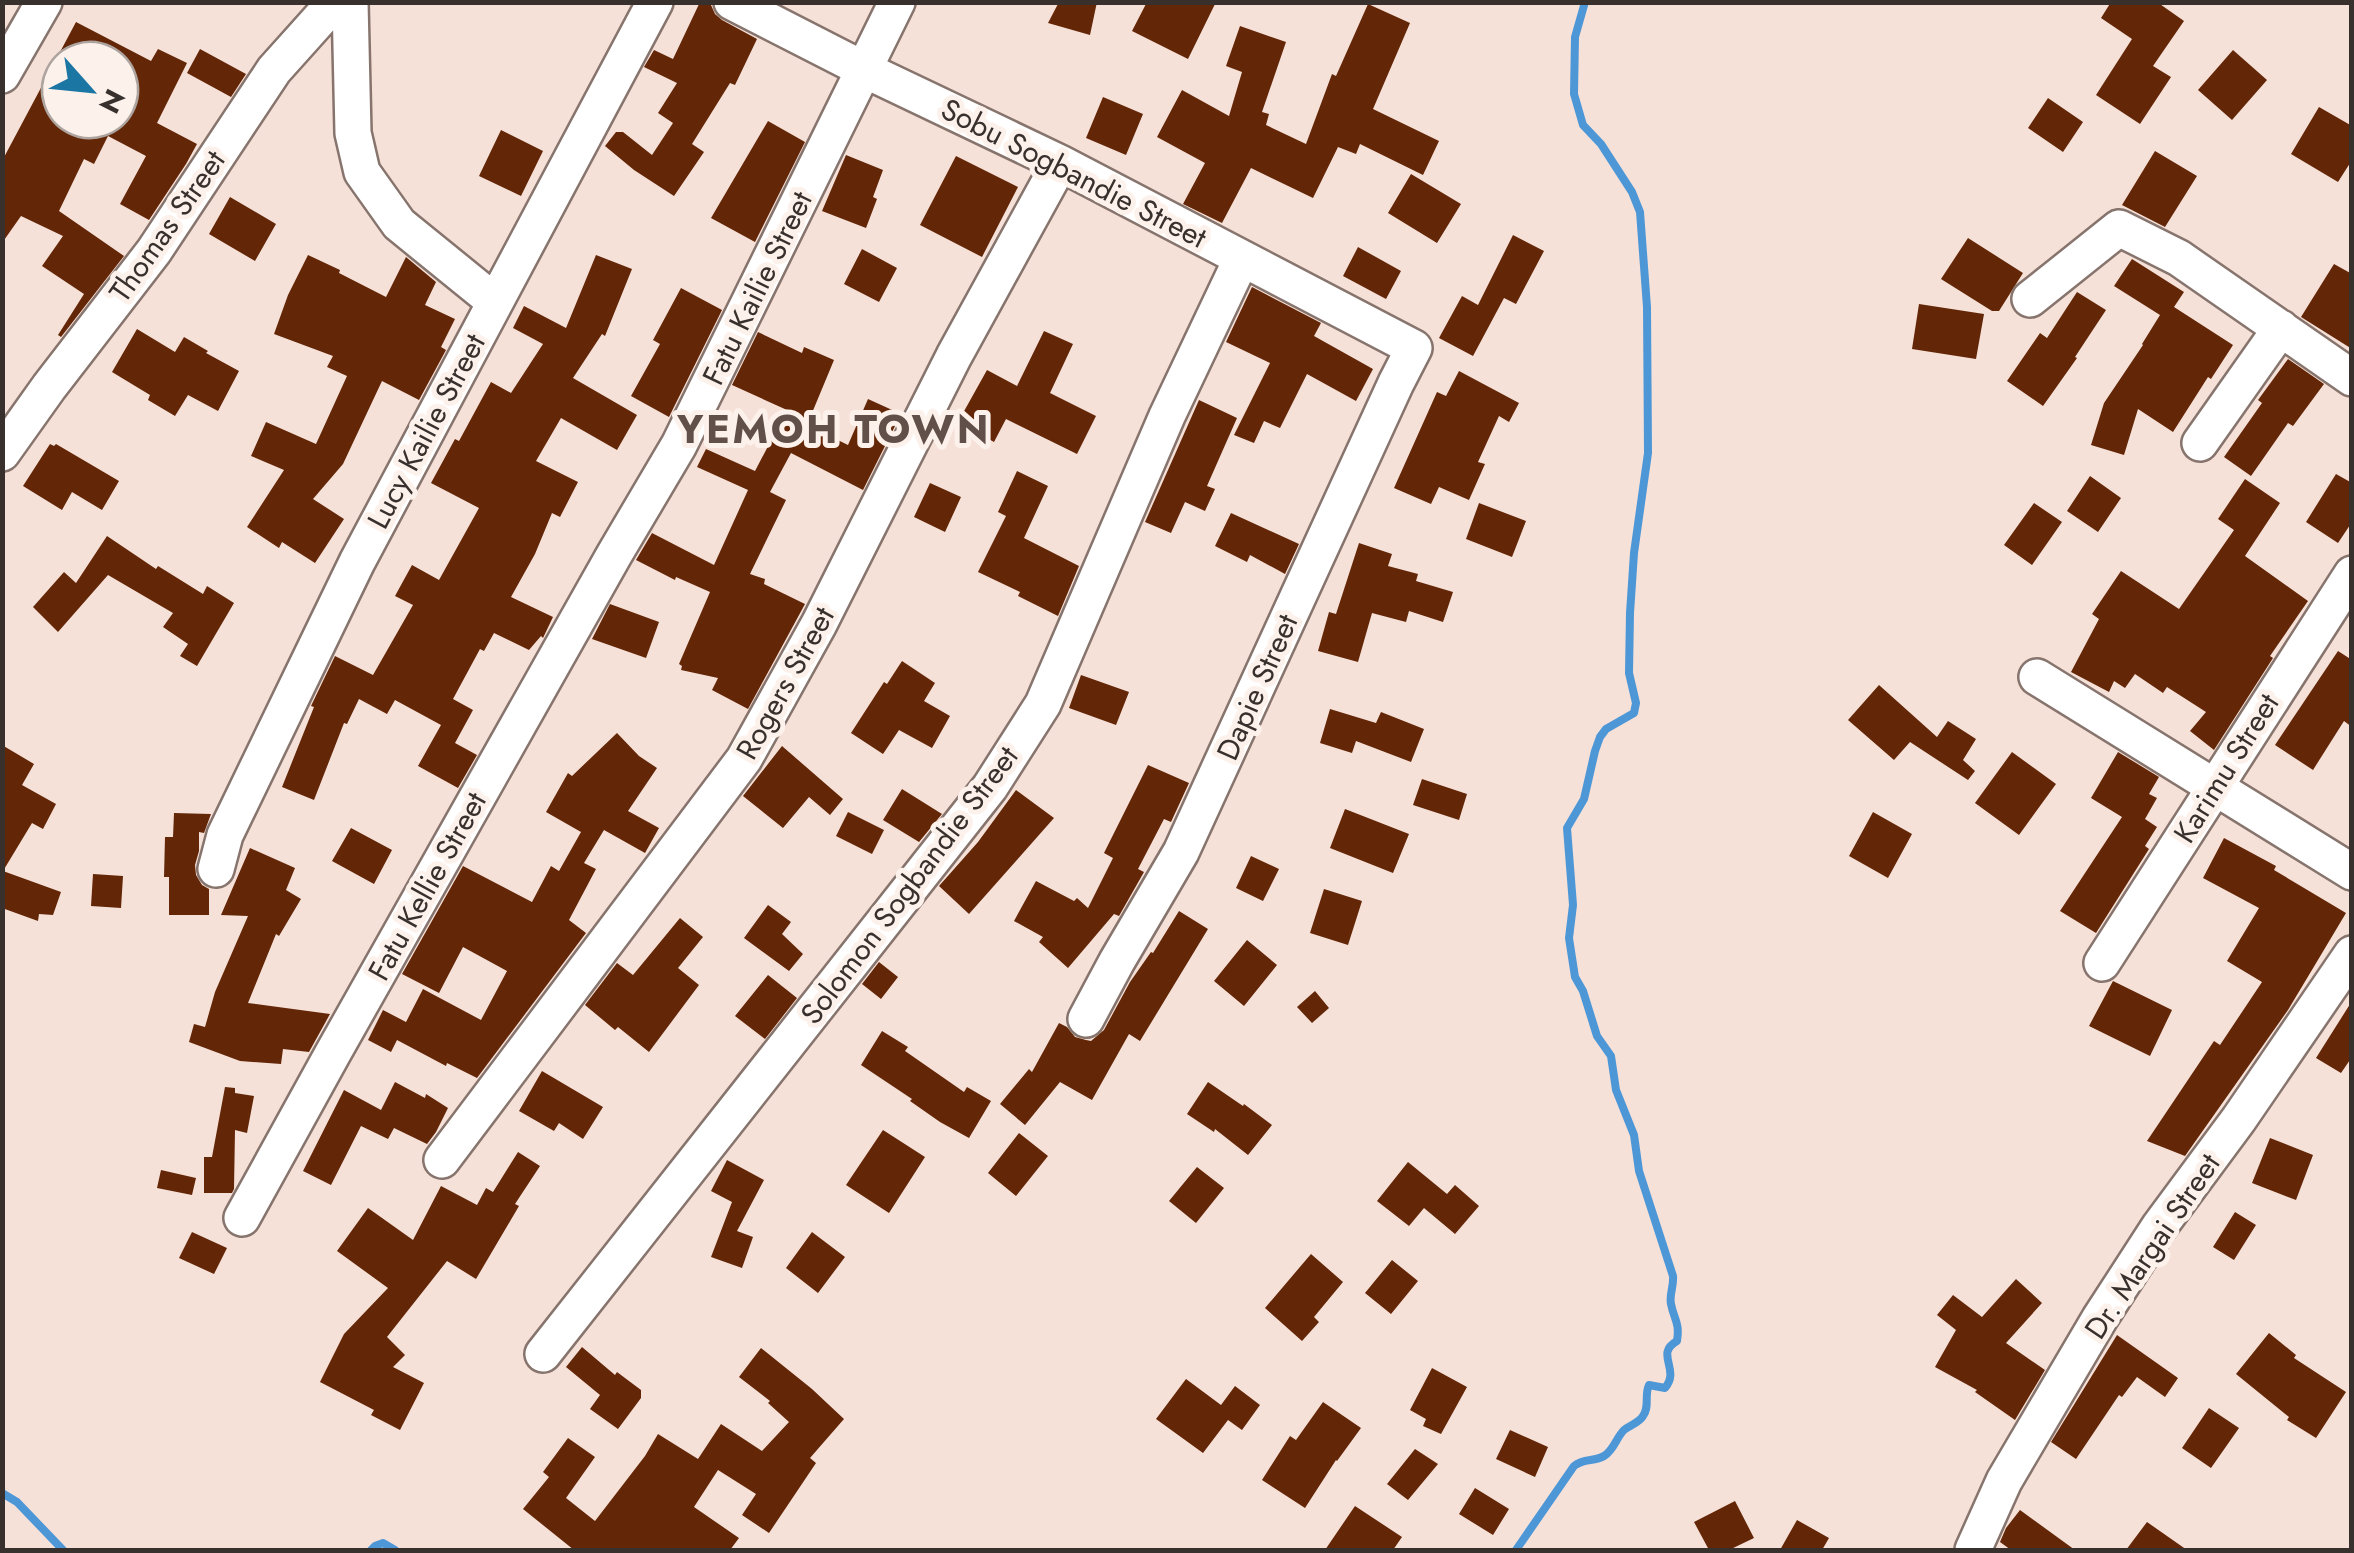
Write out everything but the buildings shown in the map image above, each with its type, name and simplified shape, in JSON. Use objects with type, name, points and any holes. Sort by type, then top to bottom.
[{"type":"street","points":[[2,75],[44,2]]},
{"type":"street","name":"Thomas Street","points":[[2,453],[154,251],[274,70],[335,2]]},
{"type":"street","points":[[350,2],[353,133],[362,172],[399,224],[496,302]]},
{"type":"street","name":"Lucy Kailie Street","points":[[216,869],[225,834],[357,562],[655,2]]},
{"type":"street","name":"Sobu Sogbandie Street","points":[[732,2],[1060,163],[1414,348]]},
{"type":"street","points":[[865,70],[897,2]]},
{"type":"street","name":"Fatu Kailie Street","points":[[614,555],[679,445],[865,70]]},
{"type":"street","name":"Rogers Street","points":[[442,1160],[744,759],[819,624],[954,356],[1060,163]]},
{"type":"street","points":[[2030,300],[2119,228],[2179,258],[2352,378]]},
{"type":"street","name":"Solomon Sogbandie Street","points":[[544,1354],[990,787],[1042,704],[1166,416],[1242,258]]},
{"type":"street","points":[[2200,443],[2281,328]]},
{"type":"street","name":"Dapie Street","points":[[1086,1018],[1182,852],[1414,348]]},
{"type":"street","name":"Fatu Kellie Street","points":[[242,1218],[614,555]]},
{"type":"street","name":"Karimu Street","points":[[2102,963],[2352,574]]},
{"type":"street","points":[[2037,677],[2352,872]]},
{"type":"street","name":"Dr. Margai Street","points":[[1973,1550],[2004,1481],[2100,1318],[2352,954]]},
{"type":"waterway","points":[[1516,1550],[1574,1466],[1604,1456],[1624,1430],[1641,1418],[1649,1385],[1665,1388],[1670,1374],[1668,1351],[1678,1335],[1671,1301],[1673,1276],[1639,1171],[1634,1135],[1616,1090],[1611,1056],[1597,1036],[1575,977],[1569,938],[1573,905],[1567,828],[1584,799],[1600,737],[1606,729],[1634,713],[1636,703],[1629,673],[1630,613],[1648,453],[1647,307],[1640,212],[1632,192],[1601,144],[1583,125],[1574,94],[1575,37],[1585,2]]},
{"type":"waterway","points":[[2,1493],[17,1502],[63,1550]]},
{"type":"waterway","points":[[371,1550],[383,1543],[395,1550]]},
{"type":"district","name":"YEMOH TOWN","points":[[834,429]]}]
